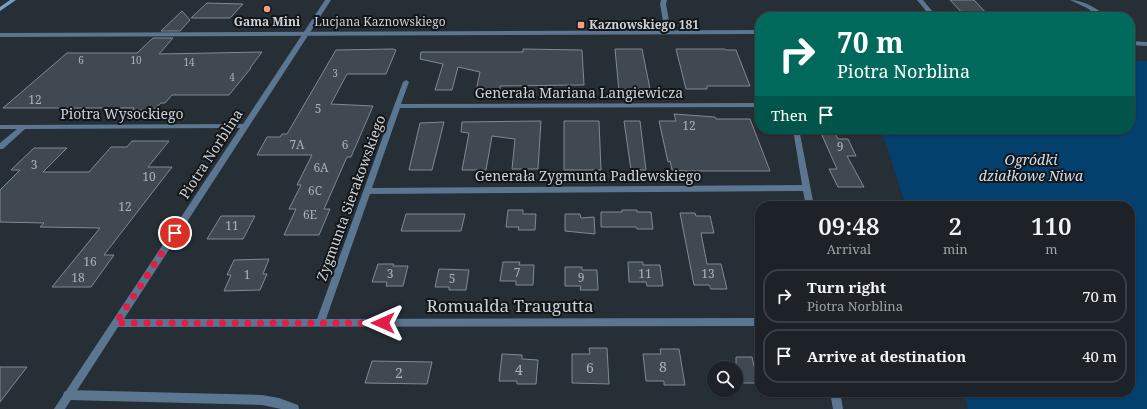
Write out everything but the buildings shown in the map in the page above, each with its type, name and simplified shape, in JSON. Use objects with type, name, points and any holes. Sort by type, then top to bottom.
[{"type":"main road","points":[[0,8],[13,0]]},
{"type":"street","name":"Piotra Norblina","points":[[59,409],[328,0]]},
{"type":"street","points":[[664,0],[663,4],[668,32]]},
{"type":"street","points":[[920,0],[930,12]]},
{"type":"street","points":[[1073,0],[1096,12]]},
{"type":"street","name":"Lucjana Kaznowskiego","points":[[0,35],[755,32]]},
{"type":"street","points":[[1135,41],[1147,39]]},
{"type":"street","points":[[1135,43],[1147,44]]},
{"type":"street","name":"Zygmunta Sierakowskiego","points":[[320,323],[406,82]]},
{"type":"street","name":"Generała Mariana Langiewicza","points":[[397,106],[755,105]]},
{"type":"street","name":"Piotra Wysockiego","points":[[0,127],[245,126]]},
{"type":"street","points":[[0,147],[22,128]]},
{"type":"street","points":[[797,134],[809,201]]},
{"type":"street","name":"Generała Zygmunta Padlewskiego","points":[[368,191],[807,188]]},
{"type":"street","name":"Romualda Traugutta","points":[[116,323],[755,322]]},
{"type":"street","points":[[68,395],[262,400],[294,409]]},
{"type":"street","points":[[836,397],[838,409]]},
{"type":"green space","name":"Ogródki działkowe Niwa","points":[[1135,61],[1147,61],[1147,409],[968,409],[964,397],[1135,397],[1135,201],[904,201],[883,134],[1135,134]]},
{"type":"place","name":"Gama Mini","points":[[267,9]]},
{"type":"place","name":"Kaznowskiego 181","points":[[581,25]]},
{"type":"route","points":[[175,233],[116,323],[383,323]]}]
